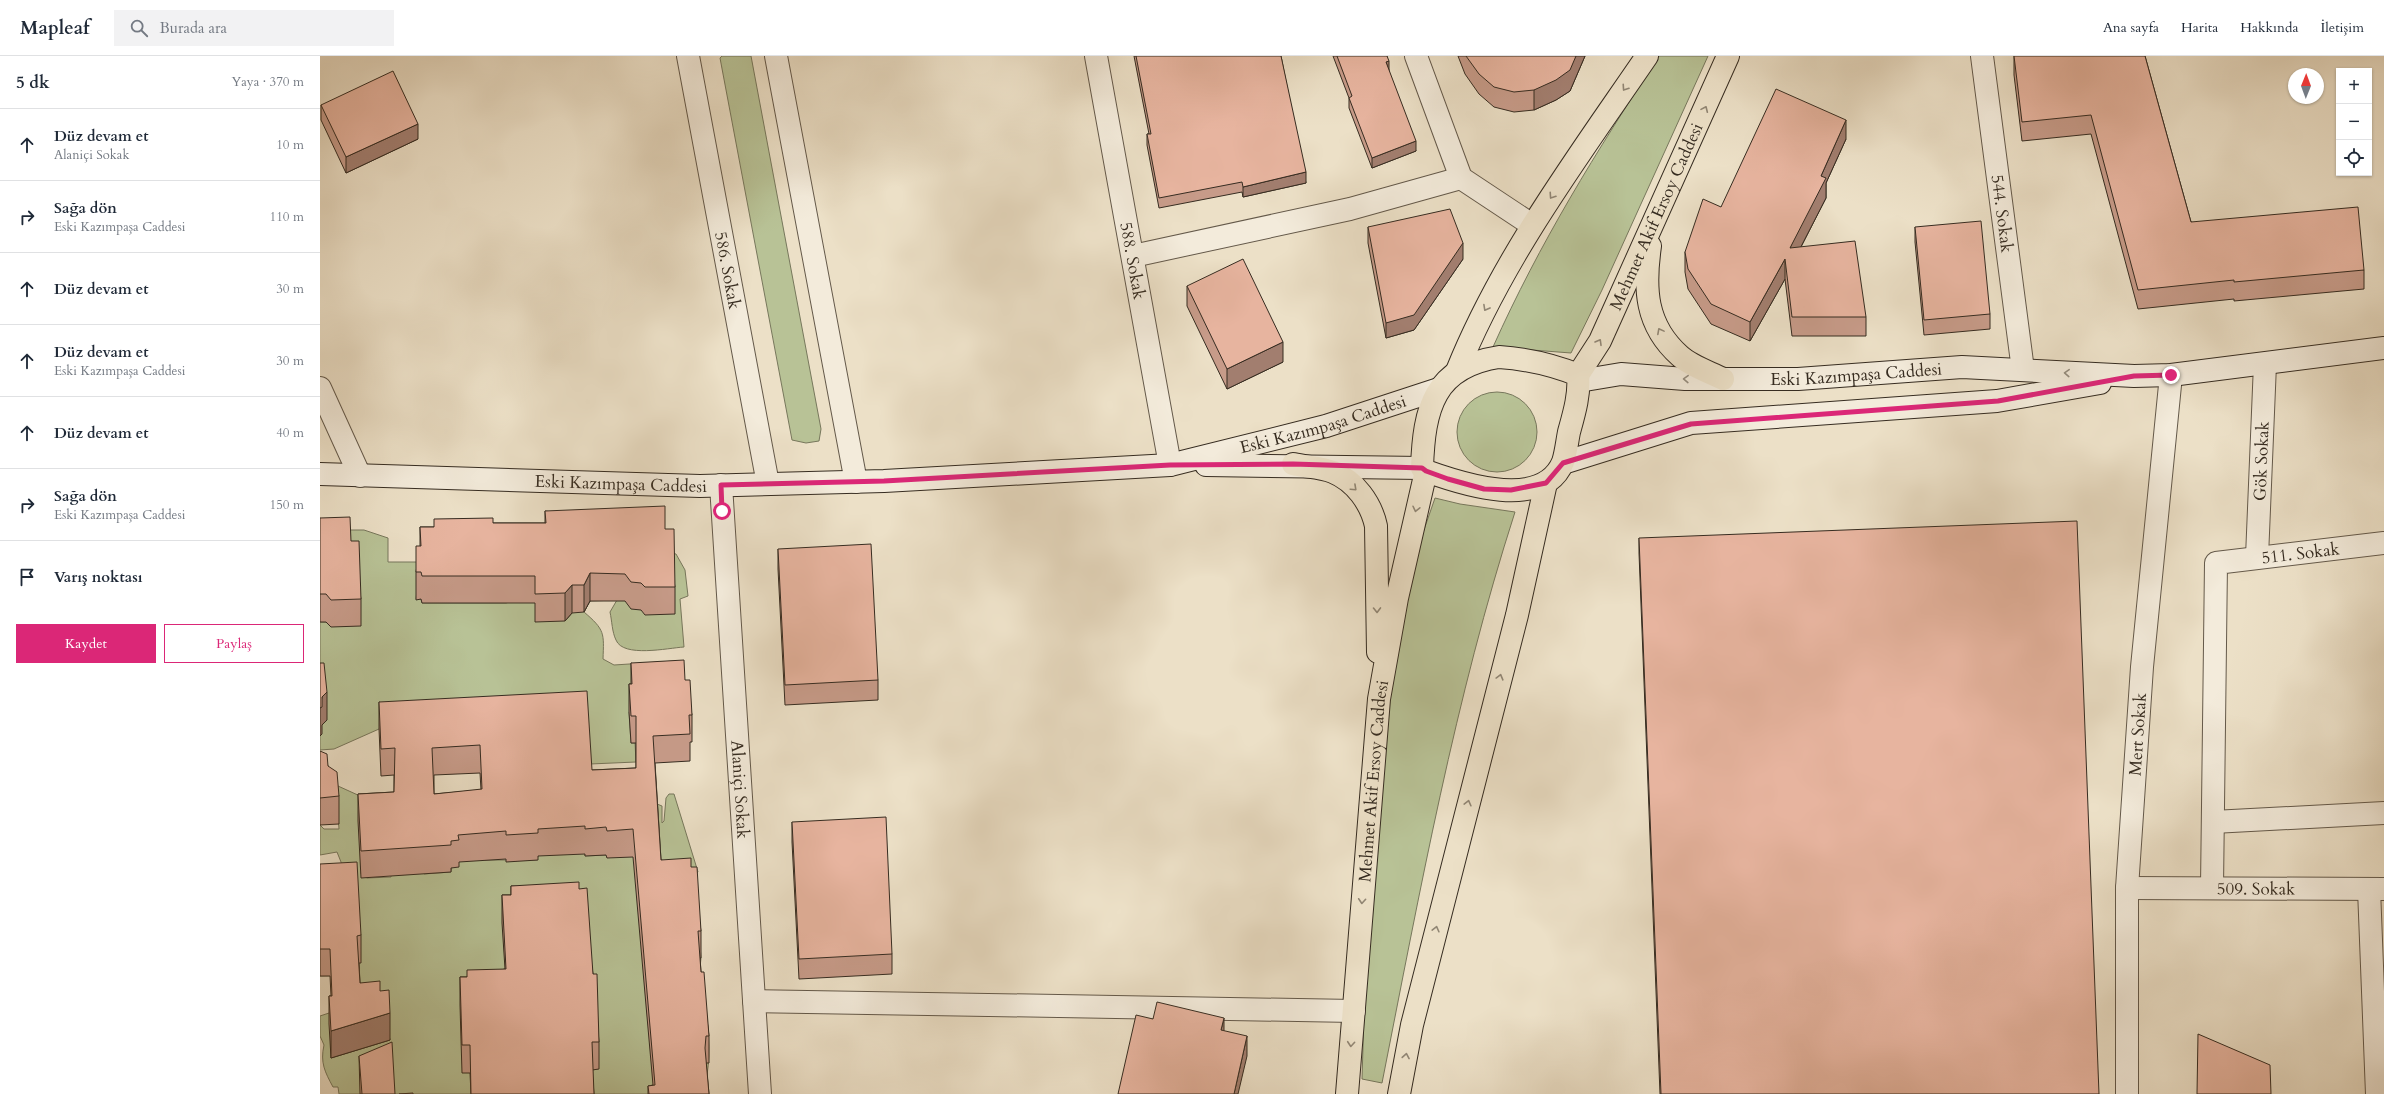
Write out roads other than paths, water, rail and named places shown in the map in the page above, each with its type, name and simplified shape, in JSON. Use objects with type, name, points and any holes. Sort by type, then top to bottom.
[{"type":"main road","points":[[1457,371],[1472,335],[1532,225],[1647,56]]},
{"type":"main road","name":"Mehmet Akif Ersoy Caddesi","points":[[1578,378],[1600,341],[1728,56]]},
{"type":"main road","points":[[1653,224],[1646,284],[1651,313],[1663,338],[1680,356],[1723,379]]},
{"type":"main road","points":[[1400,1094],[1412,1025],[1517,615],[1546,483],[1563,463],[1577,400],[1578,378],[1550,364],[1524,359],[1500,357],[1477,361],[1457,371]]},
{"type":"main road","name":"Mehmet Akif Ersoy Caddesi","points":[[1347,1094],[1379,699],[1397,598],[1424,469],[1423,445],[1431,405],[1439,389],[1457,371]]},
{"type":"main road","points":[[1293,464],[1333,472],[1355,487],[1372,509],[1376,526],[1379,699]]},
{"type":"main road","points":[[1424,469],[1484,489],[1511,490],[1546,483]]},
{"type":"street","name":"586. Sokak","points":[[688,56],[768,484]]},
{"type":"street","points":[[776,56],[856,482]]},
{"type":"street","name":"588. Sokak","points":[[1096,56],[1170,465]]},
{"type":"street","points":[[1416,56],[1461,178],[1532,225]]},
{"type":"street","name":"544. Sokak","points":[[1982,56],[2023,370]]},
{"type":"street","points":[[1133,256],[1350,209],[1461,178]]},
{"type":"street","name":"Eski Kazımpaşa Caddesi","points":[[1578,378],[1621,374],[1685,379],[1798,379],[1962,367],[2134,376],[2171,375],[2384,348]]},
{"type":"street","name":"Gök Sokak","points":[[2257,557],[2265,364]]},
{"type":"street","name":"Mert Sokak","points":[[2127,1094],[2127,888],[2142,667],[2171,375]]},
{"type":"street","name":"Eski Kazımpaşa Caddesi","points":[[1563,463],[1691,424],[1998,401],[2134,376]]},
{"type":"street","points":[[320,388],[360,476]]},
{"type":"street","name":"Eski Kazımpaşa Caddesi","points":[[1170,465],[1326,426],[1439,389]]},
{"type":"street","name":"Eski Kazımpaşa Caddesi","points":[[320,474],[721,485],[856,482],[1170,465],[1293,464],[1424,469]]},
{"type":"street","name":"Alaniçi Sokak","points":[[721,485],[760,1094]]},
{"type":"street","name":"511. Sokak","points":[[2213,822],[2216,563],[2384,543]]},
{"type":"street","points":[[2212,888],[2213,822],[2384,813]]},
{"type":"street","name":"509. Sokak","points":[[2127,888],[2376,889]]},
{"type":"street","points":[[2376,889],[2377,1094]]},
{"type":"street","points":[[754,1000],[1354,1011]]}]
